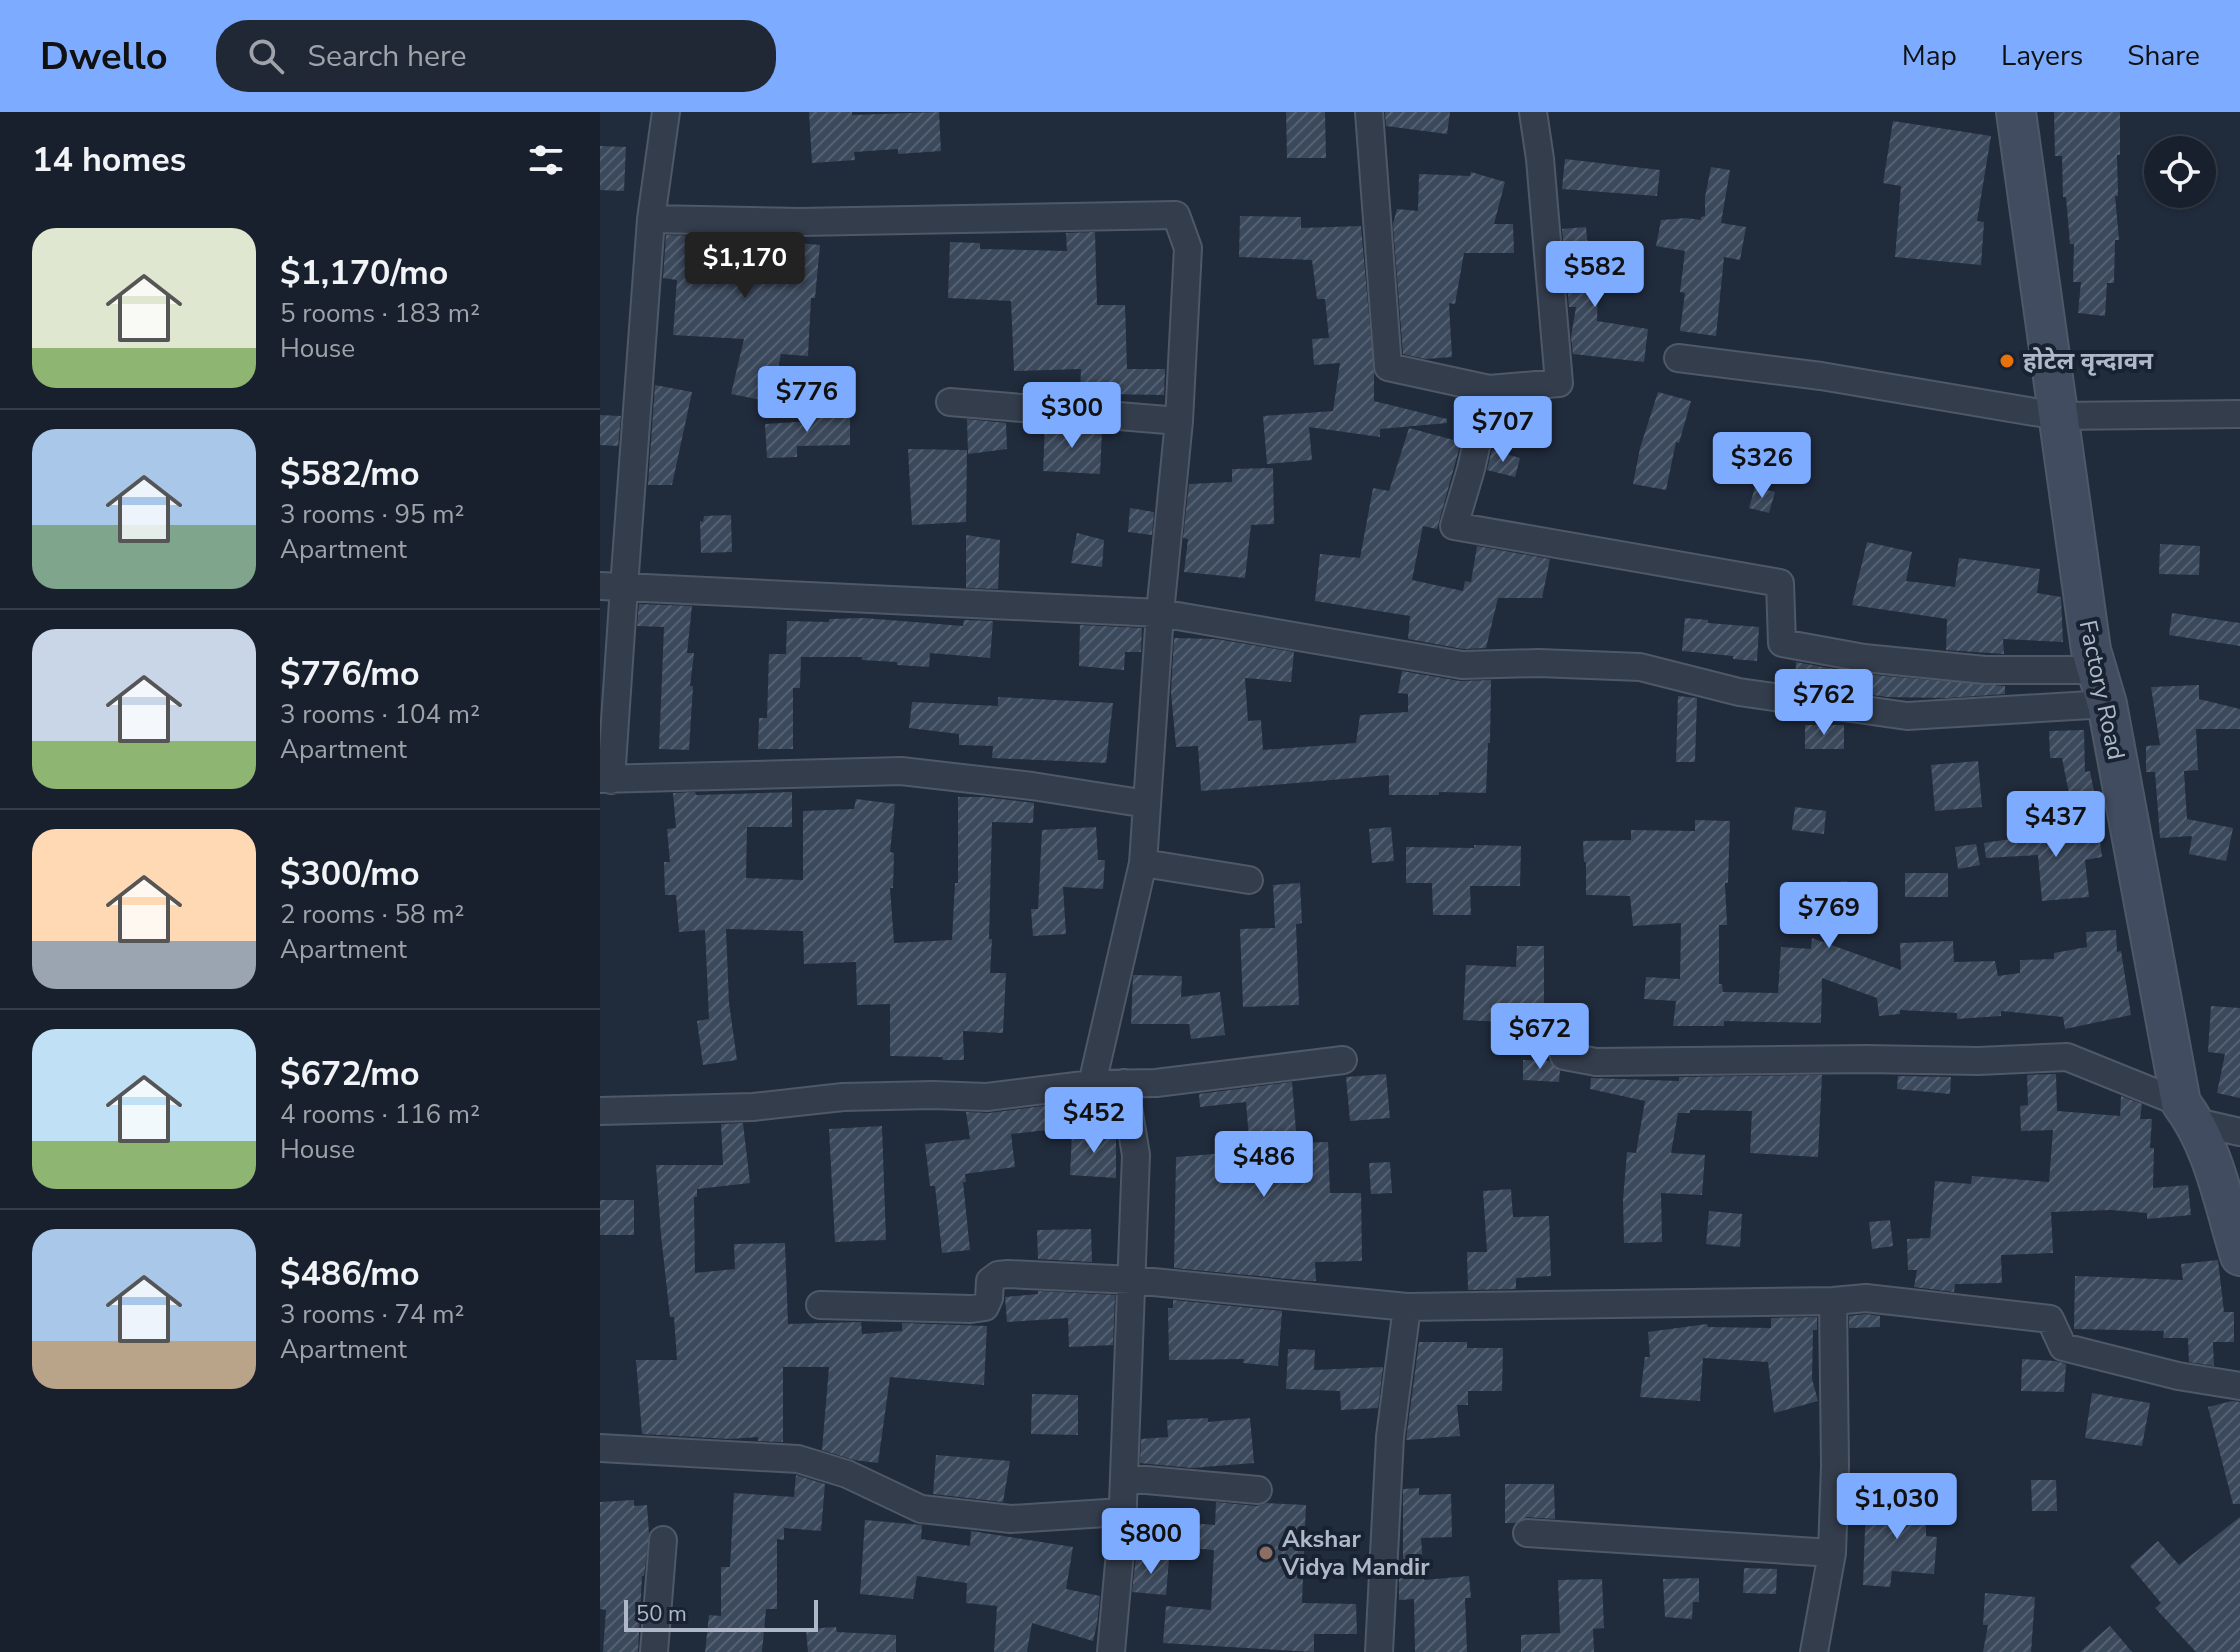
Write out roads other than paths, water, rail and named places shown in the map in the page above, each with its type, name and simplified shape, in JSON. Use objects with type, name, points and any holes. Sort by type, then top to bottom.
[{"type":"main road","name":"Factory Road","points":[[2016,112],[2058,416],[2101,687],[2188,1113],[2212,1162],[2240,1256]]},
{"type":"street","points":[[666,112],[651,219],[612,586],[606,780],[901,771],[1032,786],[1147,804]]},
{"type":"street","points":[[1369,112],[1388,367],[1489,389],[1559,383],[1540,159],[1533,112]]},
{"type":"street","points":[[651,219],[800,222],[1176,215],[1188,248],[1179,421],[1160,613],[1143,863],[1092,1084]]},
{"type":"street","points":[[1678,358],[1821,376],[2058,416],[2240,414]]},
{"type":"street","points":[[1489,389],[1454,526],[1780,583],[1782,643],[1864,658],[1985,670],[2101,687]]},
{"type":"street","points":[[950,402],[1179,421]]},
{"type":"street","points":[[612,586],[1160,613],[1462,665],[1539,663],[1640,667],[1739,692],[1907,716],[2101,687]]},
{"type":"street","points":[[1143,863],[1249,880]]},
{"type":"street","points":[[1564,1056],[1596,1062],[1978,1061],[2067,1057],[2188,1113],[2240,1132]]},
{"type":"street","points":[[600,1111],[753,1107],[843,1097],[987,1097],[1092,1084],[1156,1083],[1343,1060]]},
{"type":"street","points":[[1111,1652],[1124,1478],[1136,1155],[1124,1083]]},
{"type":"street","points":[[820,1305],[985,1307],[990,1281],[998,1275],[1133,1280],[1407,1307],[1866,1298],[2050,1319],[2063,1347],[2178,1376],[2240,1386]]},
{"type":"street","points":[[1814,1652],[1832,1553],[1835,1466],[1833,1301]]},
{"type":"street","points":[[1379,1652],[1390,1437],[1407,1307]]},
{"type":"street","points":[[600,1448],[798,1459],[847,1474],[921,1509],[1011,1519],[1122,1512]]},
{"type":"street","points":[[1124,1478],[1258,1490]]},
{"type":"street","points":[[1527,1533],[1832,1553]]},
{"type":"street","points":[[654,1652],[663,1540]]},
{"type":"place","name":"होटेल वृन्दावन","points":[[2007,361]]},
{"type":"place","name":"Akshar Vidya Mandir","points":[[1266,1553]]}]
